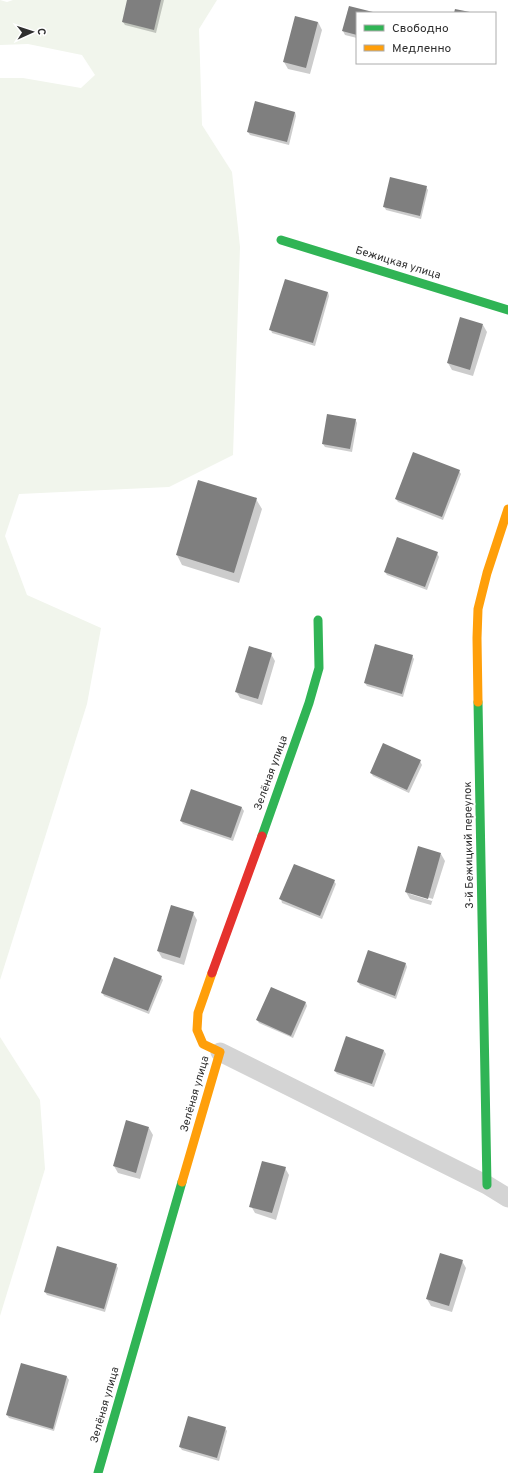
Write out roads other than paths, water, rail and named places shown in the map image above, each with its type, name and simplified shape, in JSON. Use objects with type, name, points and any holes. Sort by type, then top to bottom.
[{"type":"street","name":"Бежицкая улица","points":[[280,240],[508,310]]},
{"type":"street","name":"3-й Бежицкий переулок","points":[[487,1185],[477,638],[478,609],[487,573],[508,509]]},
{"type":"street","name":"Зелёная улица","points":[[98,1473],[220,1052],[203,1044],[197,1030],[198,1013],[309,703],[320,668],[318,620]]},
{"type":"street","points":[[220,1052],[487,1185],[508,1198]]}]
